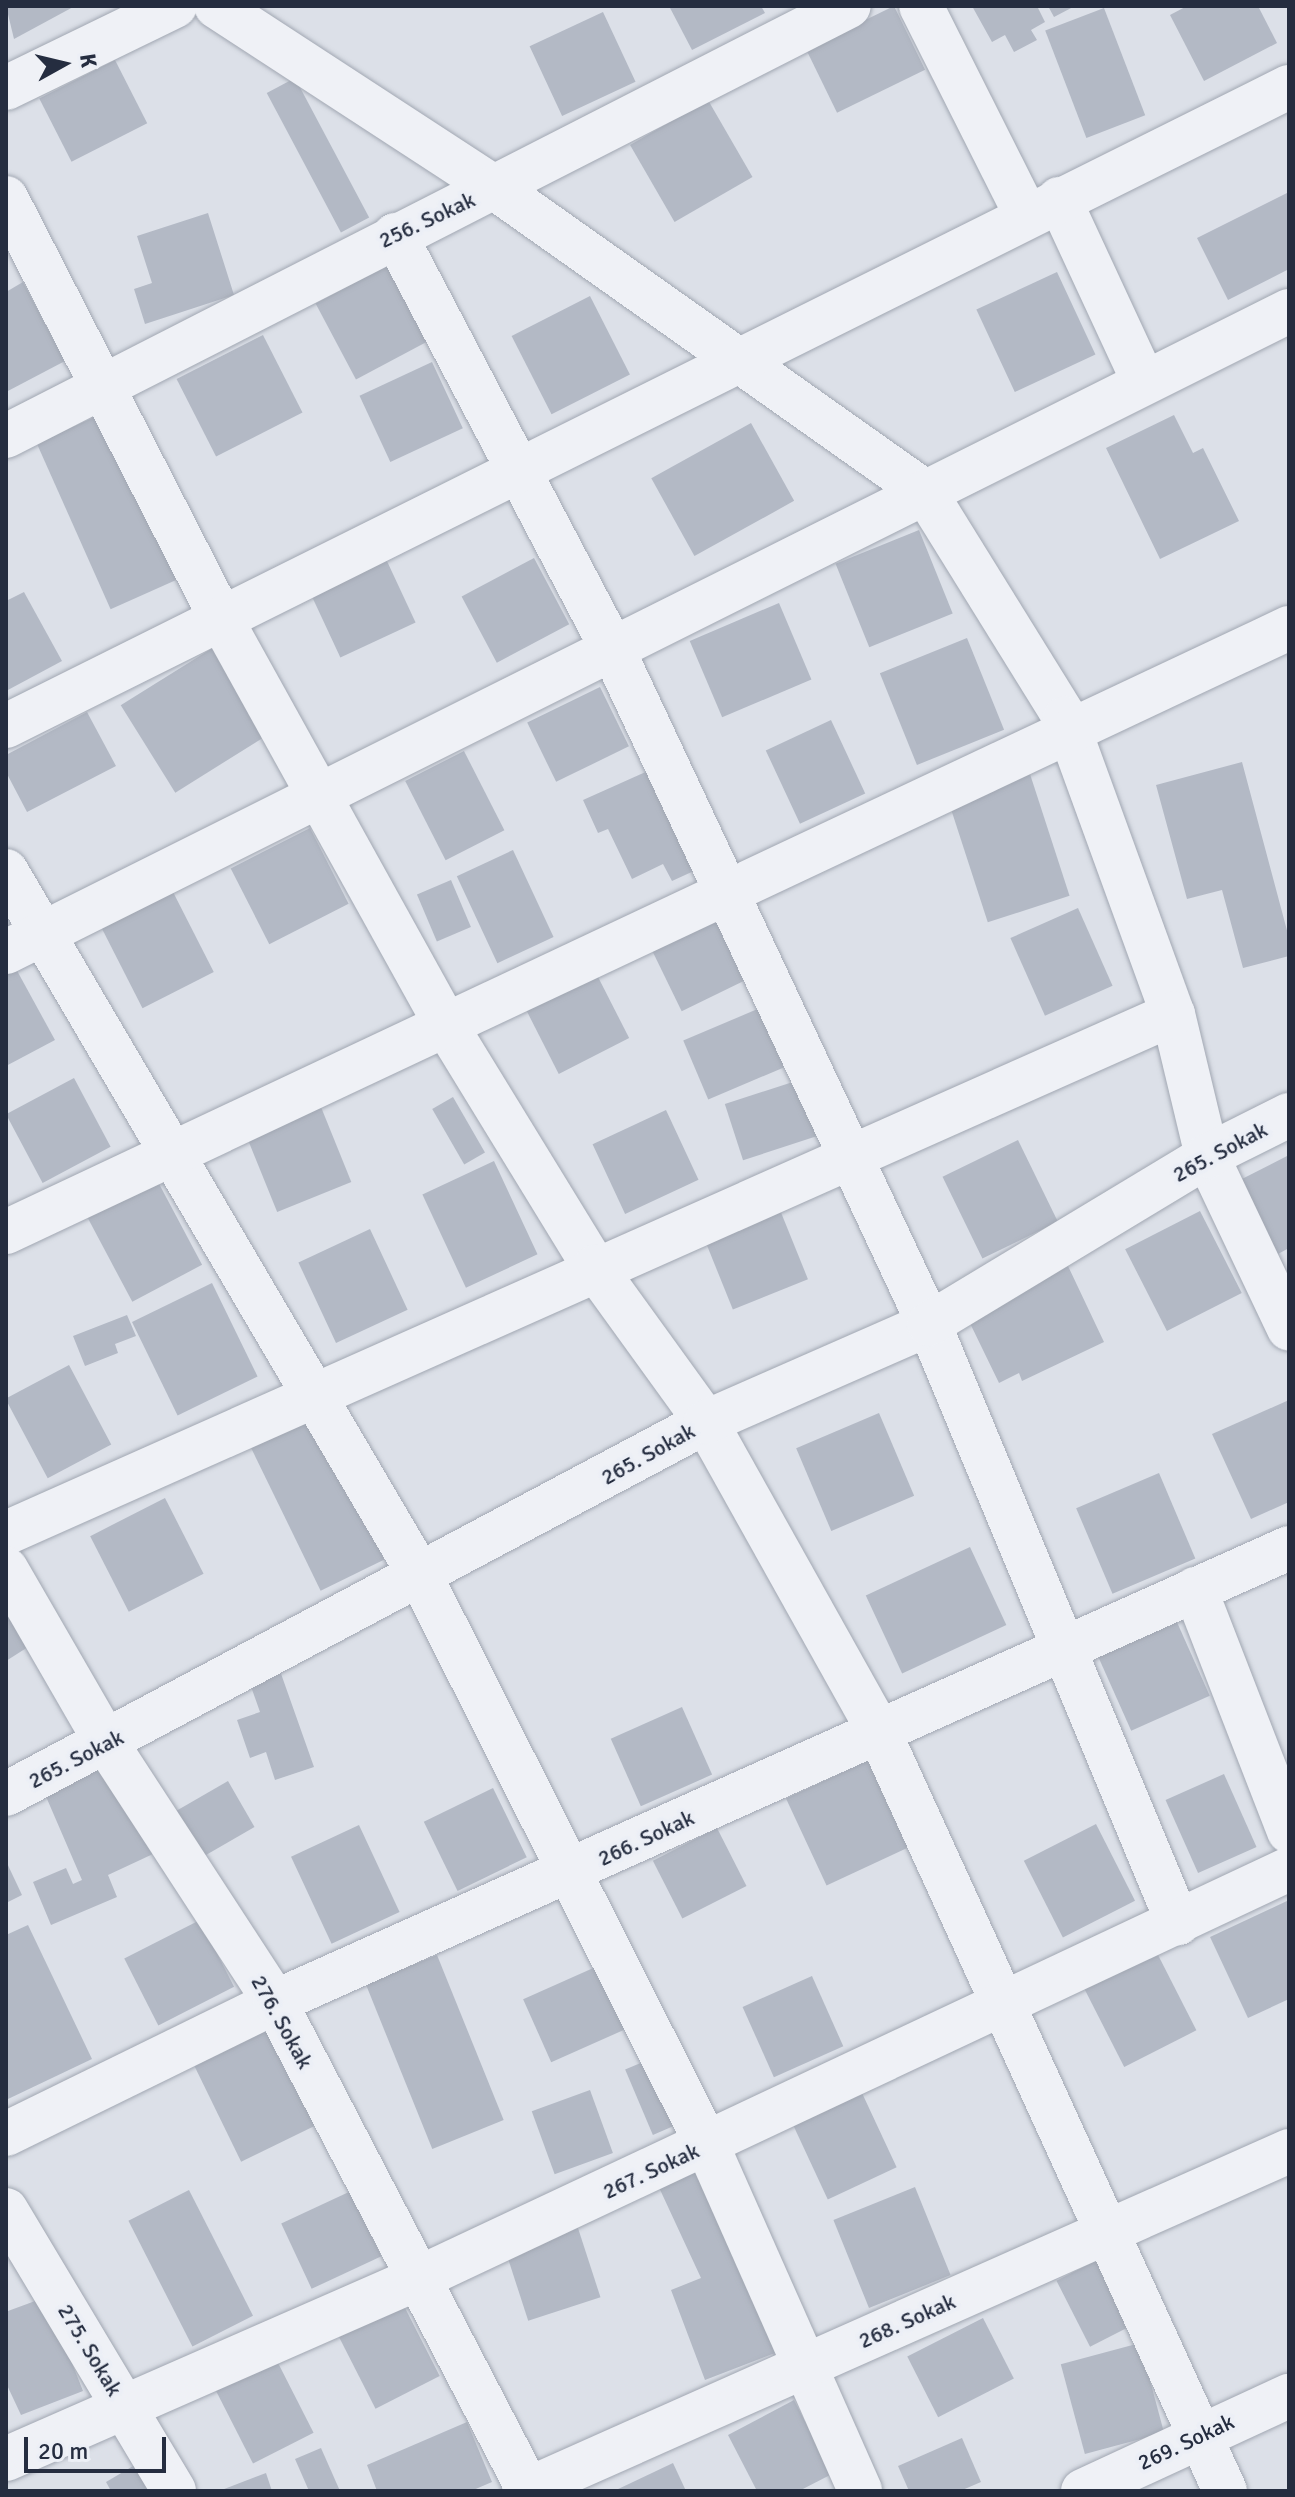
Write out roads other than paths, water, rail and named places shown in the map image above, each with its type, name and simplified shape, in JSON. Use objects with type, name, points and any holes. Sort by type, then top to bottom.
[{"type":"street","points":[[6,88],[175,6]]},
{"type":"street","points":[[216,6],[495,188],[736,362],[925,492],[1068,729],[1173,1014],[1207,1156],[1289,1329]]},
{"type":"street","name":"256. Sokak","points":[[6,436],[395,235],[495,188],[798,18],[849,6]]},
{"type":"street","points":[[921,6],[1142,378]]},
{"type":"street","points":[[6,726],[1042,207],[1289,87]]},
{"type":"street","points":[[6,198],[221,619],[447,1027],[594,1267],[706,1422],[879,1732],[1225,2491]]},
{"type":"street","points":[[395,235],[613,650],[723,894],[929,1324],[1058,1650],[1178,1923]]},
{"type":"street","points":[[24,944],[613,650],[1142,378],[1289,311]]},
{"type":"street","points":[[6,1232],[171,1160],[1068,729],[1289,628]]},
{"type":"street","points":[[6,871],[24,944],[171,1160],[317,1393],[422,1579],[567,1874],[707,2145],[860,2491]]},
{"type":"street","points":[[6,1533],[594,1267],[1173,1014]]},
{"type":"street","name":"265. Sokak","points":[[6,1794],[422,1579],[706,1422],[929,1324],[1207,1156],[1289,1115]]},
{"type":"street","name":"266. Sokak","points":[[6,2134],[275,2002],[567,1874],[1289,1548]]},
{"type":"street","name":"276. Sokak","points":[[6,1569],[107,1744],[275,2002],[527,2490]]},
{"type":"street","points":[[1195,1589],[1289,1831]]},
{"type":"street","name":"267. Sokak","points":[[6,2459],[417,2279],[1006,2007],[1289,1869]]},
{"type":"street","name":"268. Sokak","points":[[527,2490],[1289,2151]]},
{"type":"street","name":"275. Sokak","points":[[6,2210],[174,2491]]},
{"type":"street","name":"269. Sokak","points":[[1083,2491],[1289,2396]]}]
